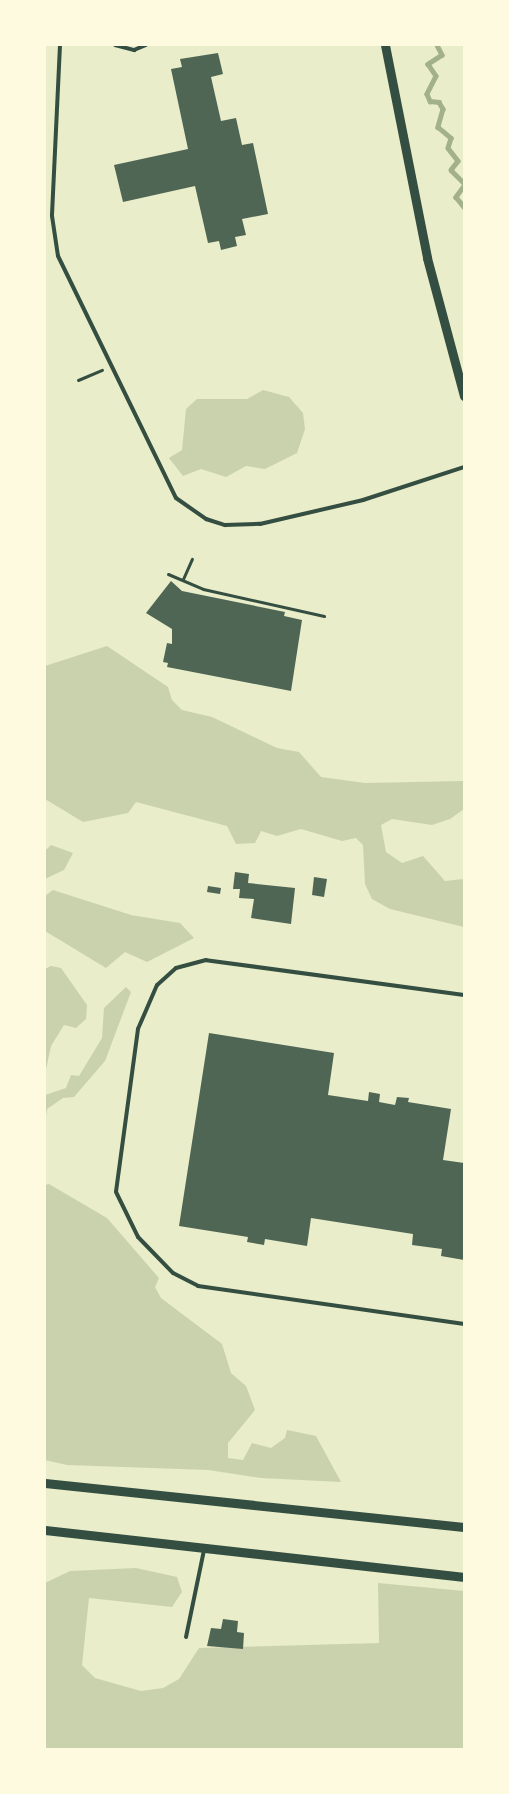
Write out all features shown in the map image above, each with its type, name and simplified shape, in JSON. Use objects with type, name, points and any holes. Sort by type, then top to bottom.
[{"type":"street","points":[[385,45],[427,258],[464,396]]},
{"type":"street","points":[[45,1483],[464,1527]]},
{"type":"street","points":[[45,1530],[204,1546],[464,1577]]},
{"type":"lane","points":[[60,45],[52,216],[58,256],[176,498],[206,519],[225,525],[260,524],[363,500],[464,468]]},
{"type":"lane","points":[[115,45],[134,50],[146,45]]},
{"type":"lane","points":[[464,995],[206,960],[176,968],[152,993],[138,1029],[116,1192],[125,1216],[144,1244],[173,1273],[198,1286],[464,1324]]},
{"type":"lane","points":[[186,1637],[204,1546]]},
{"type":"path","points":[[78,380],[102,370]]},
{"type":"path","points":[[182,580],[192,559]]},
{"type":"path","points":[[168,574],[203,589],[324,616]]},
{"type":"green space","points":[[263,390],[289,397],[303,413],[305,429],[297,453],[265,469],[246,466],[226,477],[201,469],[183,476],[169,458],[182,450],[186,409],[197,399],[247,399]]},
{"type":"green space","points":[[107,646],[168,687],[172,700],[182,710],[212,717],[277,748],[299,752],[321,777],[365,783],[464,781],[464,809],[450,819],[432,825],[392,819],[381,825],[386,852],[402,863],[423,856],[445,881],[464,879],[464,927],[390,909],[372,899],[365,884],[363,845],[356,838],[342,841],[301,829],[277,836],[261,831],[255,843],[236,844],[227,826],[136,802],[128,813],[83,822],[45,799],[45,666]]},
{"type":"green space","points":[[51,845],[73,853],[64,870],[45,879],[45,851]]},
{"type":"green space","points":[[53,890],[131,915],[180,923],[194,938],[147,962],[125,952],[106,968],[45,931],[45,896]]},
{"type":"green space","points":[[51,966],[61,968],[87,1005],[86,1019],[76,1028],[64,1025],[51,1046],[45,1074],[45,969]]},
{"type":"green space","points":[[126,987],[131,992],[105,1061],[74,1097],[63,1098],[47,1109],[45,1123],[45,1095],[66,1088],[71,1075],[79,1076],[102,1038],[104,1008]]},
{"type":"green space","points":[[49,1184],[107,1218],[159,1278],[155,1287],[161,1298],[222,1344],[231,1373],[246,1386],[255,1410],[228,1443],[228,1458],[243,1460],[252,1443],[271,1448],[285,1438],[287,1430],[316,1436],[341,1482],[261,1478],[208,1470],[67,1465],[45,1460],[45,1185]]},
{"type":"green space","points":[[136,1568],[177,1577],[182,1592],[172,1607],[89,1598],[82,1665],[95,1678],[141,1691],[163,1688],[179,1679],[199,1648],[379,1643],[378,1583],[464,1591],[464,1749],[45,1749],[45,1583],[70,1571]]},
{"type":"building","points":[[218,53],[223,74],[211,77],[221,121],[236,118],[242,145],[253,143],[268,214],[242,219],[246,235],[235,237],[237,246],[221,250],[219,241],[208,243],[195,186],[123,202],[114,165],[188,149],[171,69],[182,67],[180,59]]},
{"type":"building","points":[[171,581],[182,591],[285,612],[284,616],[302,620],[291,691],[167,667],[168,663],[163,662],[167,643],[172,644],[172,629],[146,613]]},
{"type":"building","points":[[235,872],[249,874],[248,883],[295,888],[291,924],[251,918],[254,899],[239,898],[240,889],[233,889]]},
{"type":"building","points":[[314,877],[327,879],[324,897],[312,895]]},
{"type":"building","points":[[208,886],[221,888],[220,894],[207,892]]},
{"type":"building","points":[[209,1033],[334,1053],[328,1095],[368,1101],[369,1092],[380,1094],[379,1102],[395,1105],[397,1097],[409,1098],[408,1102],[451,1109],[443,1160],[464,1163],[464,1260],[441,1256],[442,1249],[412,1245],[413,1234],[311,1218],[307,1246],[265,1239],[264,1245],[247,1242],[248,1237],[179,1226]]},
{"type":"building","points":[[223,1619],[238,1621],[237,1632],[244,1633],[243,1649],[207,1646],[211,1628],[221,1629]]},
{"type":"waterway","points":[[437,45],[442,55],[428,64],[436,76],[427,94],[430,101],[439,102],[443,109],[438,127],[451,138],[448,148],[458,161],[451,170],[464,183]]},
{"type":"waterway","points":[[464,186],[456,197],[464,207]]}]
